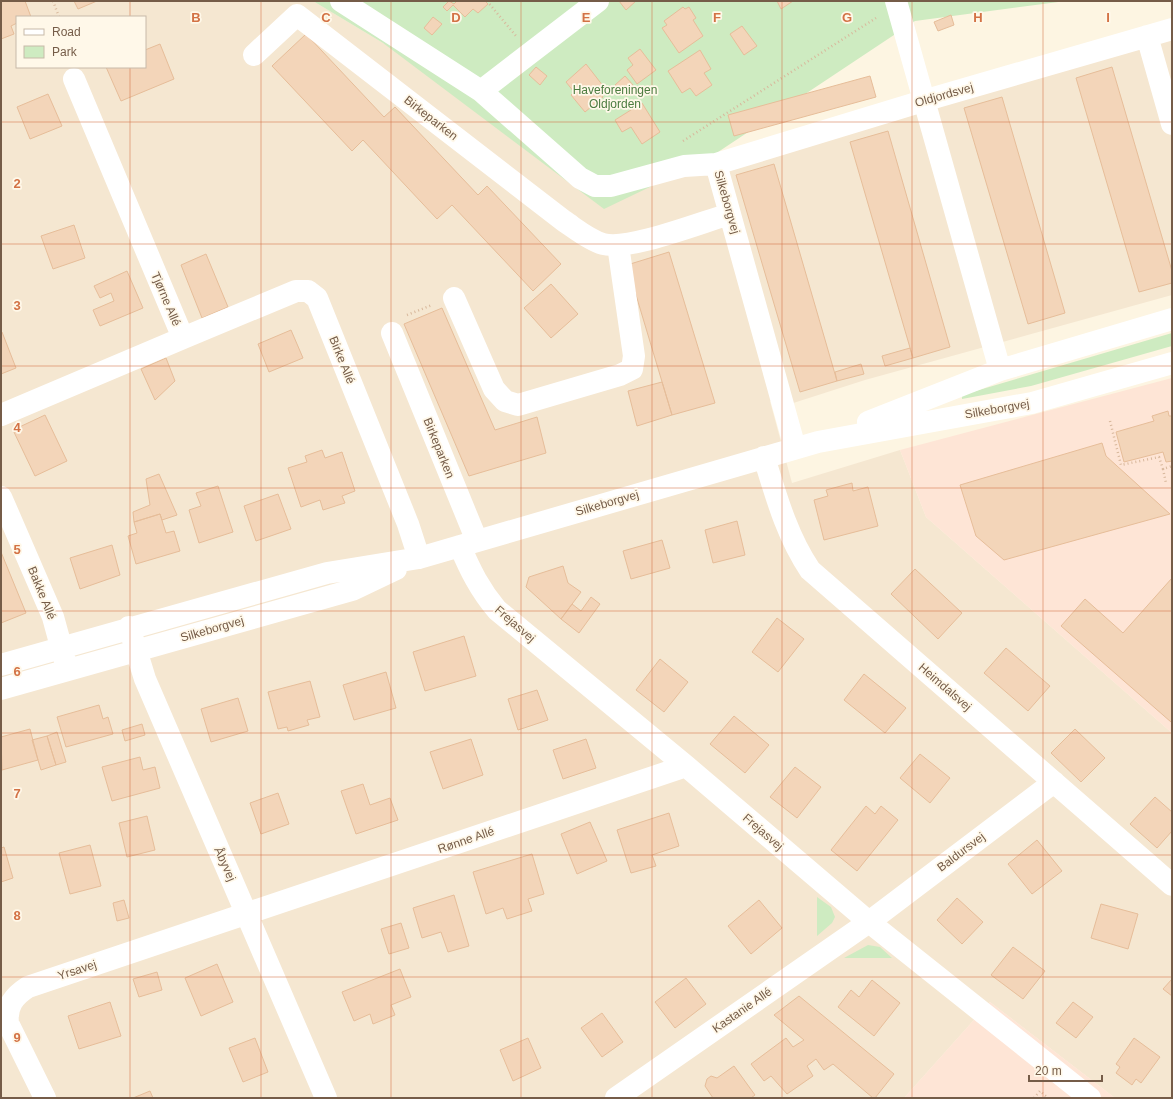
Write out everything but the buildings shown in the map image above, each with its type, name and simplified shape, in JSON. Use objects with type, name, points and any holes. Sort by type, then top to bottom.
[{"type":"street","name":"Oldjordsvej","points":[[341,1],[481,91],[580,178],[595,186],[611,186],[684,166],[716,164],[923,101],[1172,29]]},
{"type":"street","points":[[481,91],[598,1]]},
{"type":"street","points":[[896,3],[1000,370]]},
{"type":"street","name":"Birkeparken","points":[[254,55],[298,15],[564,221],[594,240],[604,244],[631,244],[730,214]]},
{"type":"street","points":[[1147,36],[1172,124]]},
{"type":"street","name":"Tjørne Allé","points":[[1,415],[183,338],[74,79]]},
{"type":"street","name":"Silkeborgvej","points":[[716,164],[795,448]]},
{"type":"street","points":[[454,298],[494,389],[505,401],[518,405],[620,375],[632,368],[634,356],[618,245]]},
{"type":"street","name":"Birke Allé","points":[[183,338],[296,291],[308,291],[317,298],[408,524],[419,558]]},
{"type":"street","name":"Silkeborgvej","points":[[818,442],[1000,370],[1172,318]]},
{"type":"street","name":"Birkeparken","points":[[392,333],[468,544]]},
{"type":"street","name":"Silkeborgvej","points":[[1,665],[129,627],[327,573],[419,558],[818,442],[1032,403],[1172,363]]},
{"type":"street","name":"Heimdalsvej","points":[[764,457],[785,523],[798,552],[810,570],[1172,885]]},
{"type":"street","name":"Bakke Allé","points":[[1,497],[53,618],[68,670]]},
{"type":"street","name":"Frejasvej","points":[[468,544],[472,576],[497,610],[686,766],[869,922],[1090,1098]]},
{"type":"street","name":"Silkeborgvej","points":[[1,689],[352,590],[419,558]]},
{"type":"street","name":"Åbyvej","points":[[129,627],[145,679],[326,1098]]},
{"type":"street","name":"Rønne Allé","points":[[247,914],[686,766]]},
{"type":"street","name":"Baldursvej","points":[[869,922],[1054,782]]},
{"type":"street","name":"Yrsavej","points":[[45,1098],[8,1023],[7,1012],[12,1000],[19,993],[28,987],[247,914]]},
{"type":"street","name":"Kastanie Allé","points":[[616,1098],[869,922]]},
{"type":"path","points":[[53,1],[59,16]]},
{"type":"path","points":[[487,1],[530,53]]},
{"type":"path","points":[[681,142],[896,3]]},
{"type":"path","points":[[1110,421],[1121,465],[1159,457],[1166,483]]},
{"type":"path","points":[[1163,469],[1172,466]]},
{"type":"path","points":[[1034,1098],[1040,1091],[1048,1098]]},
{"type":"shaded area","points":[[1,1],[313,1],[383,43],[706,160],[1172,24],[1172,295],[865,380],[784,406],[770,401],[792,483],[900,450],[926,517],[1172,733],[1172,1098],[1115,1098],[990,1002],[904,1098],[1,1098]]},
{"type":"shaded area","points":[[1172,378],[1172,733],[926,517],[900,450]]},
{"type":"shaded area","points":[[990,1002],[1115,1098],[904,1098]]},
{"type":"green space","name":"Haveforeningen Oldjorden","points":[[313,1],[1066,1],[915,21],[706,160],[604,209],[383,43]]},
{"type":"green space","points":[[1172,333],[1172,346],[1031,386],[962,399],[962,395]]},
{"type":"green space","points":[[817,897],[831,907],[835,917],[832,923],[817,936]]},
{"type":"green space","points":[[868,945],[880,947],[892,958],[844,958]]}]
